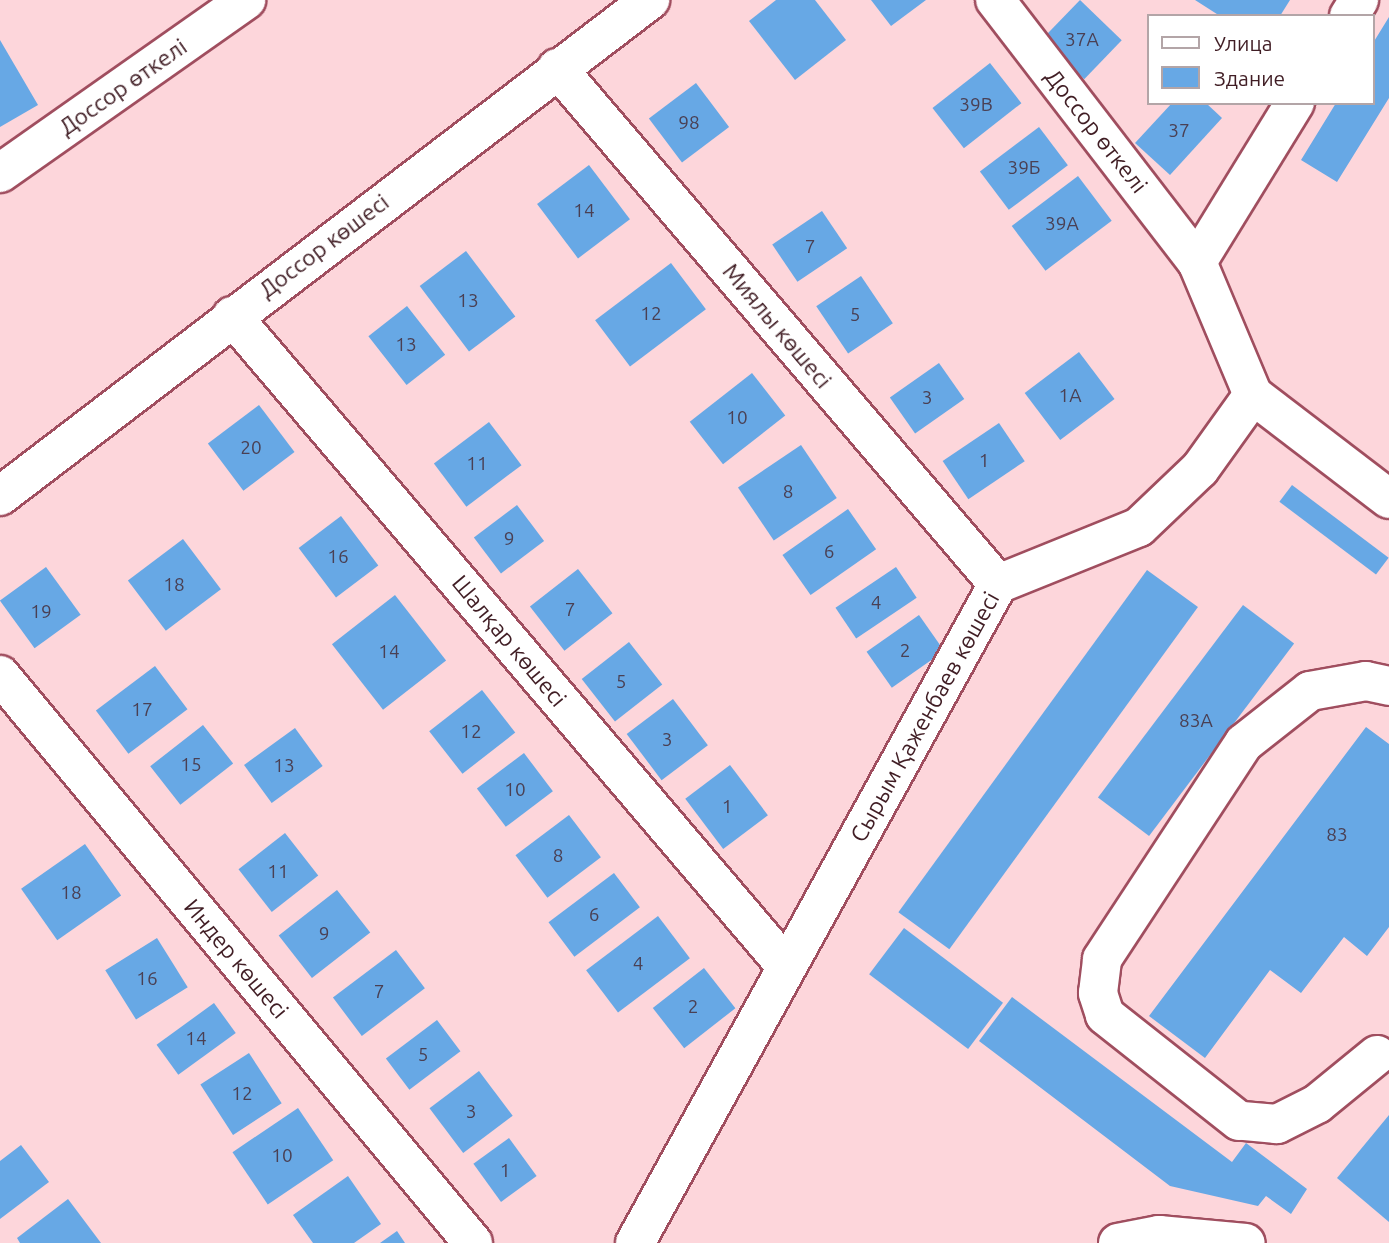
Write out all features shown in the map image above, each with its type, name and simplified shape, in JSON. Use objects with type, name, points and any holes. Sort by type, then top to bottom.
[{"type":"street","name":"Доссор өткелі","points":[[0,173],[246,0]]},
{"type":"street","name":"Доссор көшесі","points":[[0,496],[557,68],[650,0]]},
{"type":"street","name":"Доссор өткелі","points":[[995,0],[1197,262]]},
{"type":"street","name":"Миялы көшесі","points":[[557,68],[998,584]]},
{"type":"street","points":[[1294,105],[1197,262],[1254,394],[1389,499]]},
{"type":"street","name":"Шалқар көшесі","points":[[232,316],[786,967]]},
{"type":"street","name":"Сырым Қаженбаев көшесі","points":[[635,1243],[998,584],[1139,527],[1200,469],[1254,394]]},
{"type":"street","name":"Индер көшесі","points":[[0,675],[473,1243]]},
{"type":"street","points":[[1377,1055],[1317,1104],[1277,1124],[1239,1121],[1105,1015],[1098,993],[1102,959],[1244,743],[1310,691],[1366,681],[1389,686]]},
{"type":"street","points":[[1118,1243],[1159,1235],[1246,1243]]},
{"type":"building","points":[[776,0],[815,0],[846,40],[795,80],[749,21]]},
{"type":"building","points":[[871,0],[926,0],[891,26]]},
{"type":"building","points":[[1080,0],[1122,40],[1084,79],[1042,39]]},
{"type":"building","points":[[1195,0],[1290,0],[1281,14],[1217,14]]},
{"type":"building","points":[[1389,17],[1389,98],[1337,182],[1301,160],[1335,105],[1375,105],[1375,40]]},
{"type":"building","points":[[0,40],[38,105],[0,127]]},
{"type":"building","points":[[990,63],[1021,103],[964,148],[932,108]]},
{"type":"building","points":[[696,83],[729,127],[682,162],[649,119]]},
{"type":"building","points":[[1170,105],[1208,105],[1222,118],[1170,175],[1135,143]]},
{"type":"building","points":[[1039,127],[1068,165],[1009,210],[980,172]]},
{"type":"building","points":[[589,165],[630,219],[578,258],[537,204]]},
{"type":"building","points":[[1078,176],[1112,221],[1045,271],[1012,226]]},
{"type":"building","points":[[822,211],[847,248],[797,282],[772,245]]},
{"type":"building","points":[[466,251],[515,316],[469,351],[420,286]]},
{"type":"building","points":[[671,263],[706,309],[630,366],[595,320]]},
{"type":"building","points":[[861,276],[893,323],[848,353],[816,306]]},
{"type":"building","points":[[407,306],[445,355],[407,385],[368,336]]},
{"type":"building","points":[[1079,352],[1115,399],[1060,440],[1025,393]]},
{"type":"building","points":[[939,363],[964,399],[915,433],[890,397]]},
{"type":"building","points":[[752,373],[785,416],[723,464],[690,422]]},
{"type":"building","points":[[259,405],[295,452],[243,491],[208,444]]},
{"type":"building","points":[[489,422],[521,465],[466,507],[434,464]]},
{"type":"building","points":[[999,423],[1025,461],[968,499],[943,461]]},
{"type":"building","points":[[801,445],[837,498],[774,541],[738,487]]},
{"type":"building","points":[[1292,485],[1389,558],[1376,575],[1279,502]]},
{"type":"building","points":[[517,505],[544,541],[501,573],[474,537]]},
{"type":"building","points":[[848,509],[876,549],[811,595],[782,555]]},
{"type":"building","points":[[341,516],[378,566],[336,597],[299,548]]},
{"type":"building","points":[[183,539],[221,589],[166,631],[128,581]]},
{"type":"building","points":[[46,567],[81,615],[35,648],[0,600]]},
{"type":"building","points":[[896,567],[917,598],[856,638],[835,608]]},
{"type":"building","points":[[578,569],[612,613],[564,651],[530,607]]},
{"type":"building","points":[[1147,570],[1198,607],[949,949],[898,912]]},
{"type":"building","points":[[395,595],[446,660],[383,710],[332,644]]},
{"type":"building","points":[[1243,605],[1294,644],[1149,836],[1098,797]]},
{"type":"building","points":[[919,615],[944,651],[892,688],[867,652]]},
{"type":"building","points":[[629,642],[662,685],[615,721],[582,679]]},
{"type":"building","points":[[155,666],[187,709],[128,754],[96,711]]},
{"type":"building","points":[[482,690],[515,733],[462,774],[429,731]]},
{"type":"building","points":[[673,699],[708,745],[662,780],[627,734]]},
{"type":"building","points":[[203,725],[233,764],[180,805],[150,766]]},
{"type":"building","points":[[1366,727],[1389,744],[1389,927],[1367,956],[1344,937],[1301,993],[1270,970],[1205,1058],[1149,1016]]},
{"type":"building","points":[[295,728],[323,766],[272,803],[244,765]]},
{"type":"building","points":[[524,753],[553,791],[506,827],[477,789]]},
{"type":"building","points":[[730,765],[768,815],[723,849],[685,799]]},
{"type":"building","points":[[569,815],[601,857],[547,898],[515,855]]},
{"type":"building","points":[[285,833],[318,876],[272,912],[239,869]]},
{"type":"building","points":[[85,844],[121,896],[57,940],[21,889]]},
{"type":"building","points":[[614,873],[640,907],[574,957],[549,922]]},
{"type":"building","points":[[337,890],[370,933],[312,978],[279,936]]},
{"type":"building","points":[[658,916],[690,958],[618,1012],[586,970]]},
{"type":"building","points":[[904,928],[1003,1003],[968,1049],[869,974]]},
{"type":"building","points":[[157,938],[188,987],[136,1020],[105,970]]},
{"type":"building","points":[[396,950],[425,988],[362,1036],[333,998]]},
{"type":"building","points":[[704,968],[735,1008],[684,1048],[653,1008]]},
{"type":"building","points":[[1012,997],[1232,1162],[1246,1143],[1307,1189],[1291,1214],[1266,1196],[1258,1206],[1170,1186],[979,1041]]},
{"type":"building","points":[[214,1003],[236,1033],[178,1075],[157,1045]]},
{"type":"building","points":[[437,1020],[460,1051],[409,1090],[386,1059]]},
{"type":"building","points":[[249,1053],[282,1103],[233,1135],[200,1085]]},
{"type":"building","points":[[479,1071],[513,1116],[463,1153],[429,1108]]},
{"type":"building","points":[[298,1108],[333,1160],[268,1204],[233,1152]]},
{"type":"building","points":[[1389,1115],[1389,1222],[1337,1178]]},
{"type":"building","points":[[509,1138],[537,1176],[501,1202],[473,1164]]},
{"type":"building","points":[[21,1145],[49,1182],[0,1219],[0,1161]]},
{"type":"building","points":[[348,1176],[381,1224],[354,1243],[313,1243],[293,1215]]},
{"type":"building","points":[[68,1199],[101,1243],[20,1243],[17,1238]]},
{"type":"building","points":[[397,1231],[405,1243],[380,1243]]}]
